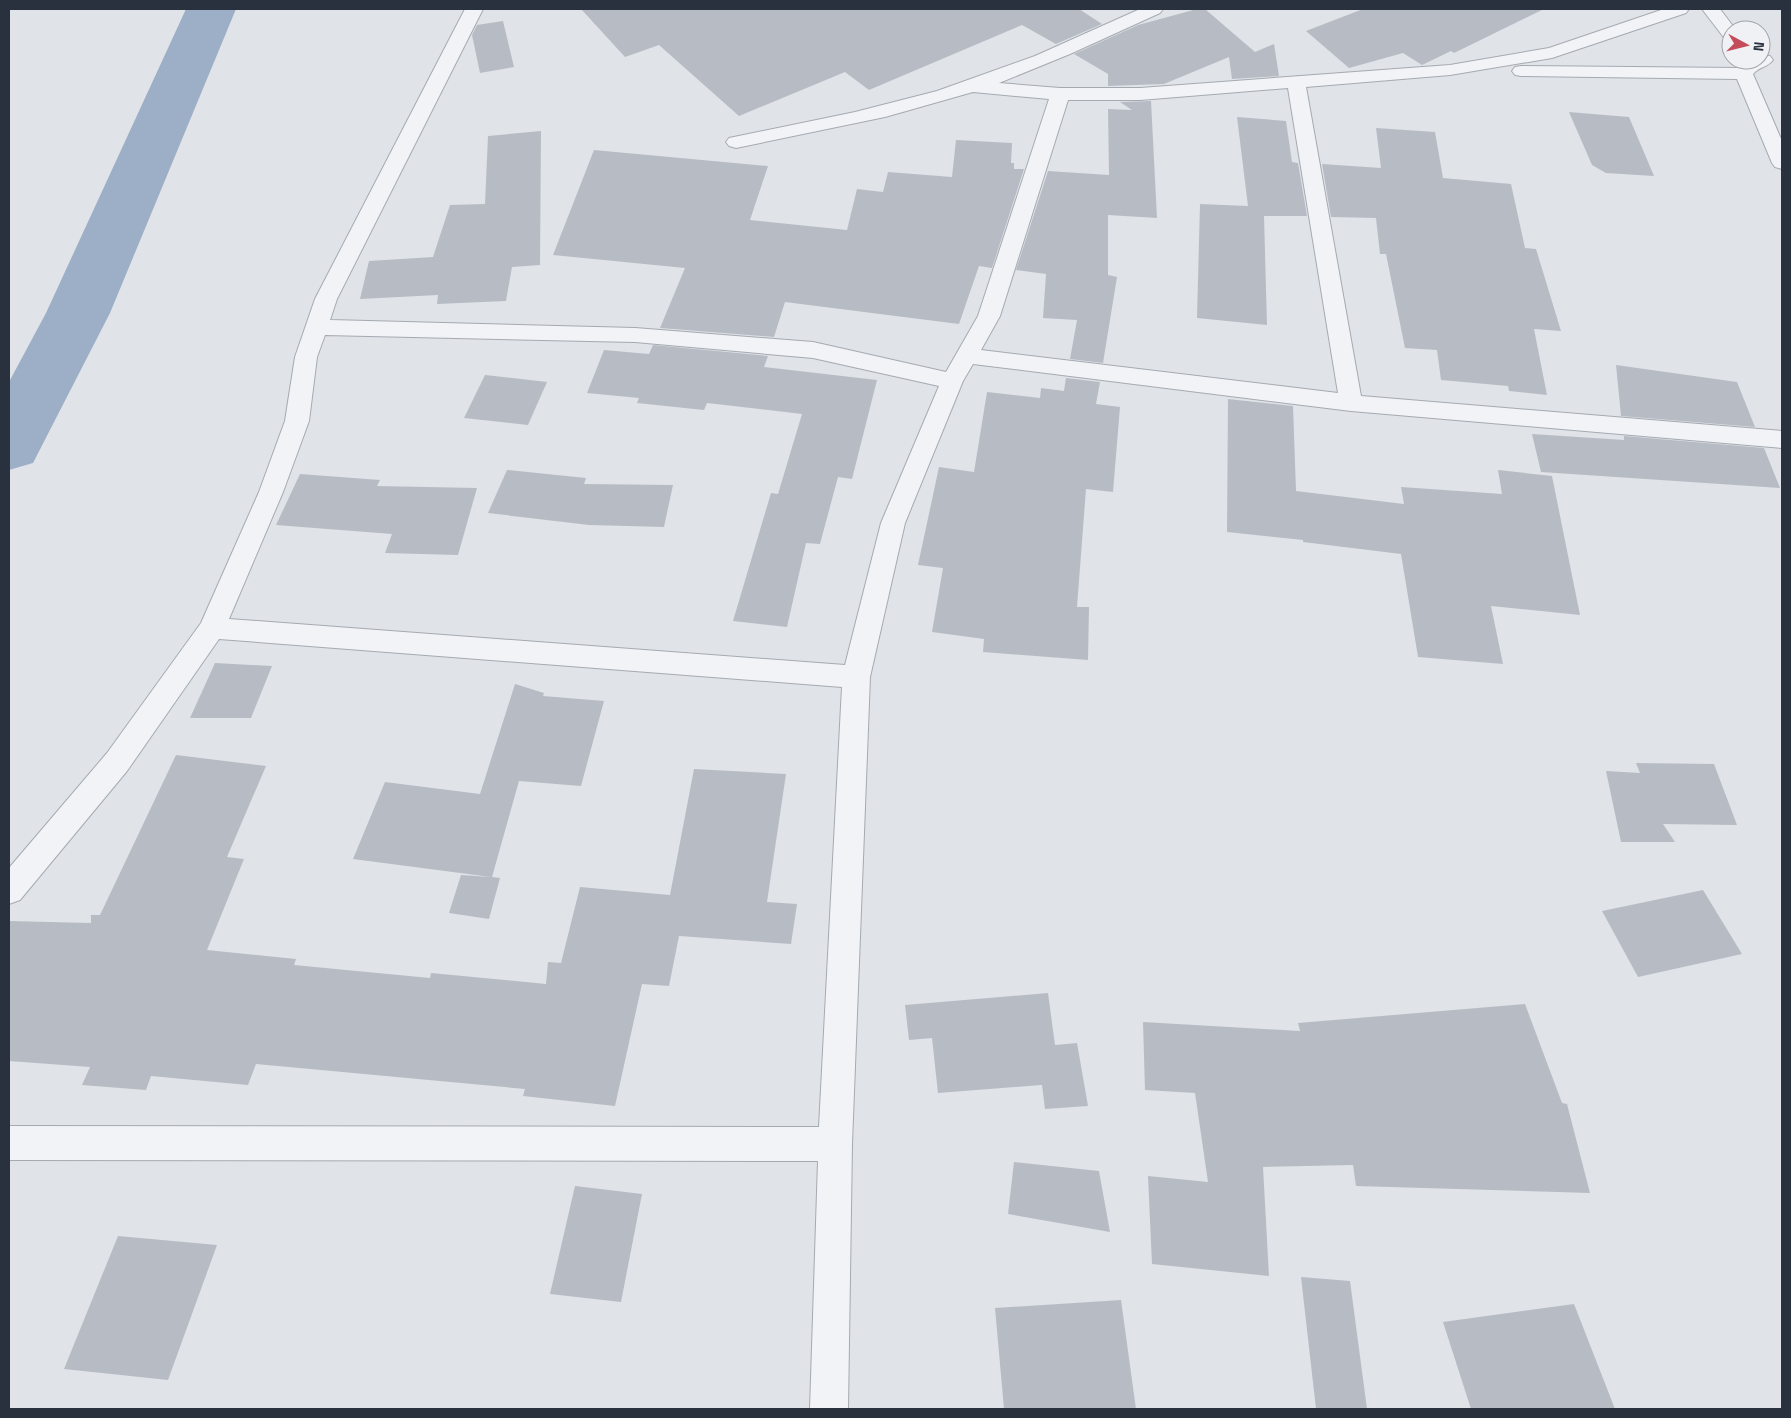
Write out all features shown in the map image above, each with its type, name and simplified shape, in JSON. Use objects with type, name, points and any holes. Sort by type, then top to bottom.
[{"type":"street","points":[[9,890],[117,762],[212,628],[271,492],[297,421],[306,357],[326,299],[474,9]]},
{"type":"street","points":[[736,142],[855,118],[971,86],[1070,49],[1154,9]]},
{"type":"street","points":[[971,86],[1060,94],[1140,94],[1450,70],[1552,53],[1680,9]]},
{"type":"street","points":[[1711,9],[1721,22]]},
{"type":"street","points":[[1450,70],[1744,74]]},
{"type":"street","points":[[1744,74],[1747,70]]},
{"type":"street","points":[[1744,74],[1782,163]]},
{"type":"street","points":[[1296,82],[1351,403]]},
{"type":"street","points":[[829,1409],[835,1144],[856,677],[893,523],[952,380],[990,316],[1060,94]]},
{"type":"street","points":[[317,326],[635,335],[813,350],[952,380]]},
{"type":"street","points":[[966,356],[1351,403],[1782,440]]},
{"type":"street","points":[[212,628],[856,677]]},
{"type":"street","points":[[9,1143],[835,1144]]},
{"type":"building","points":[[581,9],[1079,9],[1102,24],[1056,44],[1022,25],[869,90],[845,72],[739,116],[659,45],[625,57]]},
{"type":"building","points":[[1197,9],[1205,9],[1255,52],[1274,44],[1279,76],[1232,79],[1229,57],[1164,84],[1108,86],[1108,74],[1074,54],[1138,25]]},
{"type":"building","points":[[1363,9],[1544,9],[1454,53],[1451,51],[1422,65],[1403,53],[1349,68],[1306,31]]},
{"type":"building","points":[[503,21],[514,67],[480,73],[472,35],[477,25]]},
{"type":"building","points":[[1151,101],[1157,218],[1108,215],[1108,275],[1117,277],[1103,363],[1070,359],[1077,320],[1043,318],[1046,274],[1016,270],[1048,171],[1109,175],[1108,109],[1132,110],[1120,102]]},
{"type":"building","points":[[1569,112],[1629,117],[1654,176],[1606,173],[1592,165]]},
{"type":"building","points":[[1237,117],[1286,121],[1292,162],[1298,163],[1307,216],[1264,216],[1267,325],[1197,318],[1200,204],[1248,206]]},
{"type":"building","points":[[1376,128],[1435,132],[1443,178],[1511,184],[1525,248],[1536,249],[1561,331],[1534,329],[1547,395],[1509,391],[1508,386],[1441,380],[1437,350],[1405,348],[1386,254],[1380,254],[1376,218],[1331,217],[1322,164],[1381,168]]},
{"type":"building","points":[[541,131],[540,265],[512,267],[506,301],[437,304],[438,295],[360,299],[369,261],[433,257],[450,205],[485,204],[488,136]]},
{"type":"building","points":[[956,140],[1012,143],[1011,163],[1014,163],[1014,169],[1024,169],[992,268],[979,266],[959,324],[785,302],[774,337],[660,328],[685,268],[553,255],[594,150],[768,166],[750,220],[847,230],[857,189],[883,192],[888,172],[952,177]]},
{"type":"building","points":[[653,345],[768,356],[764,367],[877,380],[852,479],[838,477],[820,544],[806,543],[787,627],[733,621],[771,493],[778,494],[802,414],[707,403],[704,410],[637,403],[639,398],[587,393],[604,350],[649,354]]},
{"type":"building","points":[[1616,365],[1737,382],[1755,427],[1621,416]]},
{"type":"building","points":[[485,375],[547,382],[528,425],[464,418]]},
{"type":"building","points":[[1066,378],[1100,382],[1096,404],[1120,407],[1113,492],[1086,489],[1077,607],[1089,607],[1088,660],[983,652],[984,639],[932,632],[943,568],[918,565],[939,467],[974,472],[987,392],[1040,398],[1041,388],[1064,391]]},
{"type":"building","points":[[1228,399],[1293,406],[1296,491],[1404,504],[1401,487],[1502,494],[1498,470],[1552,476],[1580,615],[1491,606],[1503,664],[1418,657],[1401,554],[1303,542],[1303,540],[1227,532]]},
{"type":"building","points":[[1532,434],[1624,440],[1624,436],[1764,448],[1780,488],[1541,472]]},
{"type":"building","points":[[507,470],[586,478],[584,484],[673,485],[664,527],[589,525],[488,513]]},
{"type":"building","points":[[300,474],[380,480],[377,486],[477,488],[458,555],[385,553],[392,534],[276,525]]},
{"type":"building","points":[[215,663],[272,666],[251,718],[190,718]]},
{"type":"building","points":[[515,684],[544,693],[543,696],[604,701],[581,786],[519,781],[492,877],[500,878],[489,919],[449,913],[461,875],[491,877],[353,859],[385,782],[480,794]]},
{"type":"building","points":[[176,755],[266,766],[227,857],[244,859],[207,950],[296,959],[294,965],[430,978],[431,973],[546,984],[548,962],[561,963],[580,887],[670,895],[694,769],[786,774],[767,902],[797,904],[791,944],[679,936],[669,986],[642,984],[615,1106],[523,1096],[525,1089],[256,1064],[248,1085],[151,1076],[146,1090],[82,1085],[90,1067],[9,1061],[9,921],[91,923],[91,915],[100,915]]},
{"type":"building","points":[[1636,763],[1714,764],[1737,825],[1663,824],[1675,842],[1621,842],[1606,771],[1640,773]]},
{"type":"building","points":[[1703,890],[1742,954],[1638,977],[1602,911]]},
{"type":"building","points":[[1048,993],[1055,1045],[1077,1043],[1088,1106],[1045,1109],[1042,1085],[938,1093],[932,1038],[909,1040],[905,1005]]},
{"type":"building","points":[[1525,1004],[1562,1103],[1567,1104],[1590,1193],[1356,1186],[1353,1165],[1263,1167],[1269,1276],[1152,1264],[1148,1176],[1208,1182],[1195,1093],[1145,1090],[1143,1022],[1300,1031],[1298,1023]]},
{"type":"building","points":[[1014,1162],[1099,1171],[1110,1232],[1008,1214]]},
{"type":"building","points":[[575,1186],[642,1194],[621,1302],[550,1294]]},
{"type":"building","points":[[118,1236],[217,1245],[168,1380],[64,1369]]},
{"type":"building","points":[[1301,1277],[1350,1281],[1367,1409],[1316,1409]]},
{"type":"building","points":[[1121,1300],[1136,1409],[1004,1409],[995,1308]]},
{"type":"building","points":[[1574,1304],[1615,1409],[1471,1409],[1443,1322]]},
{"type":"waterway","points":[[9,445],[78,313],[211,9]]}]
